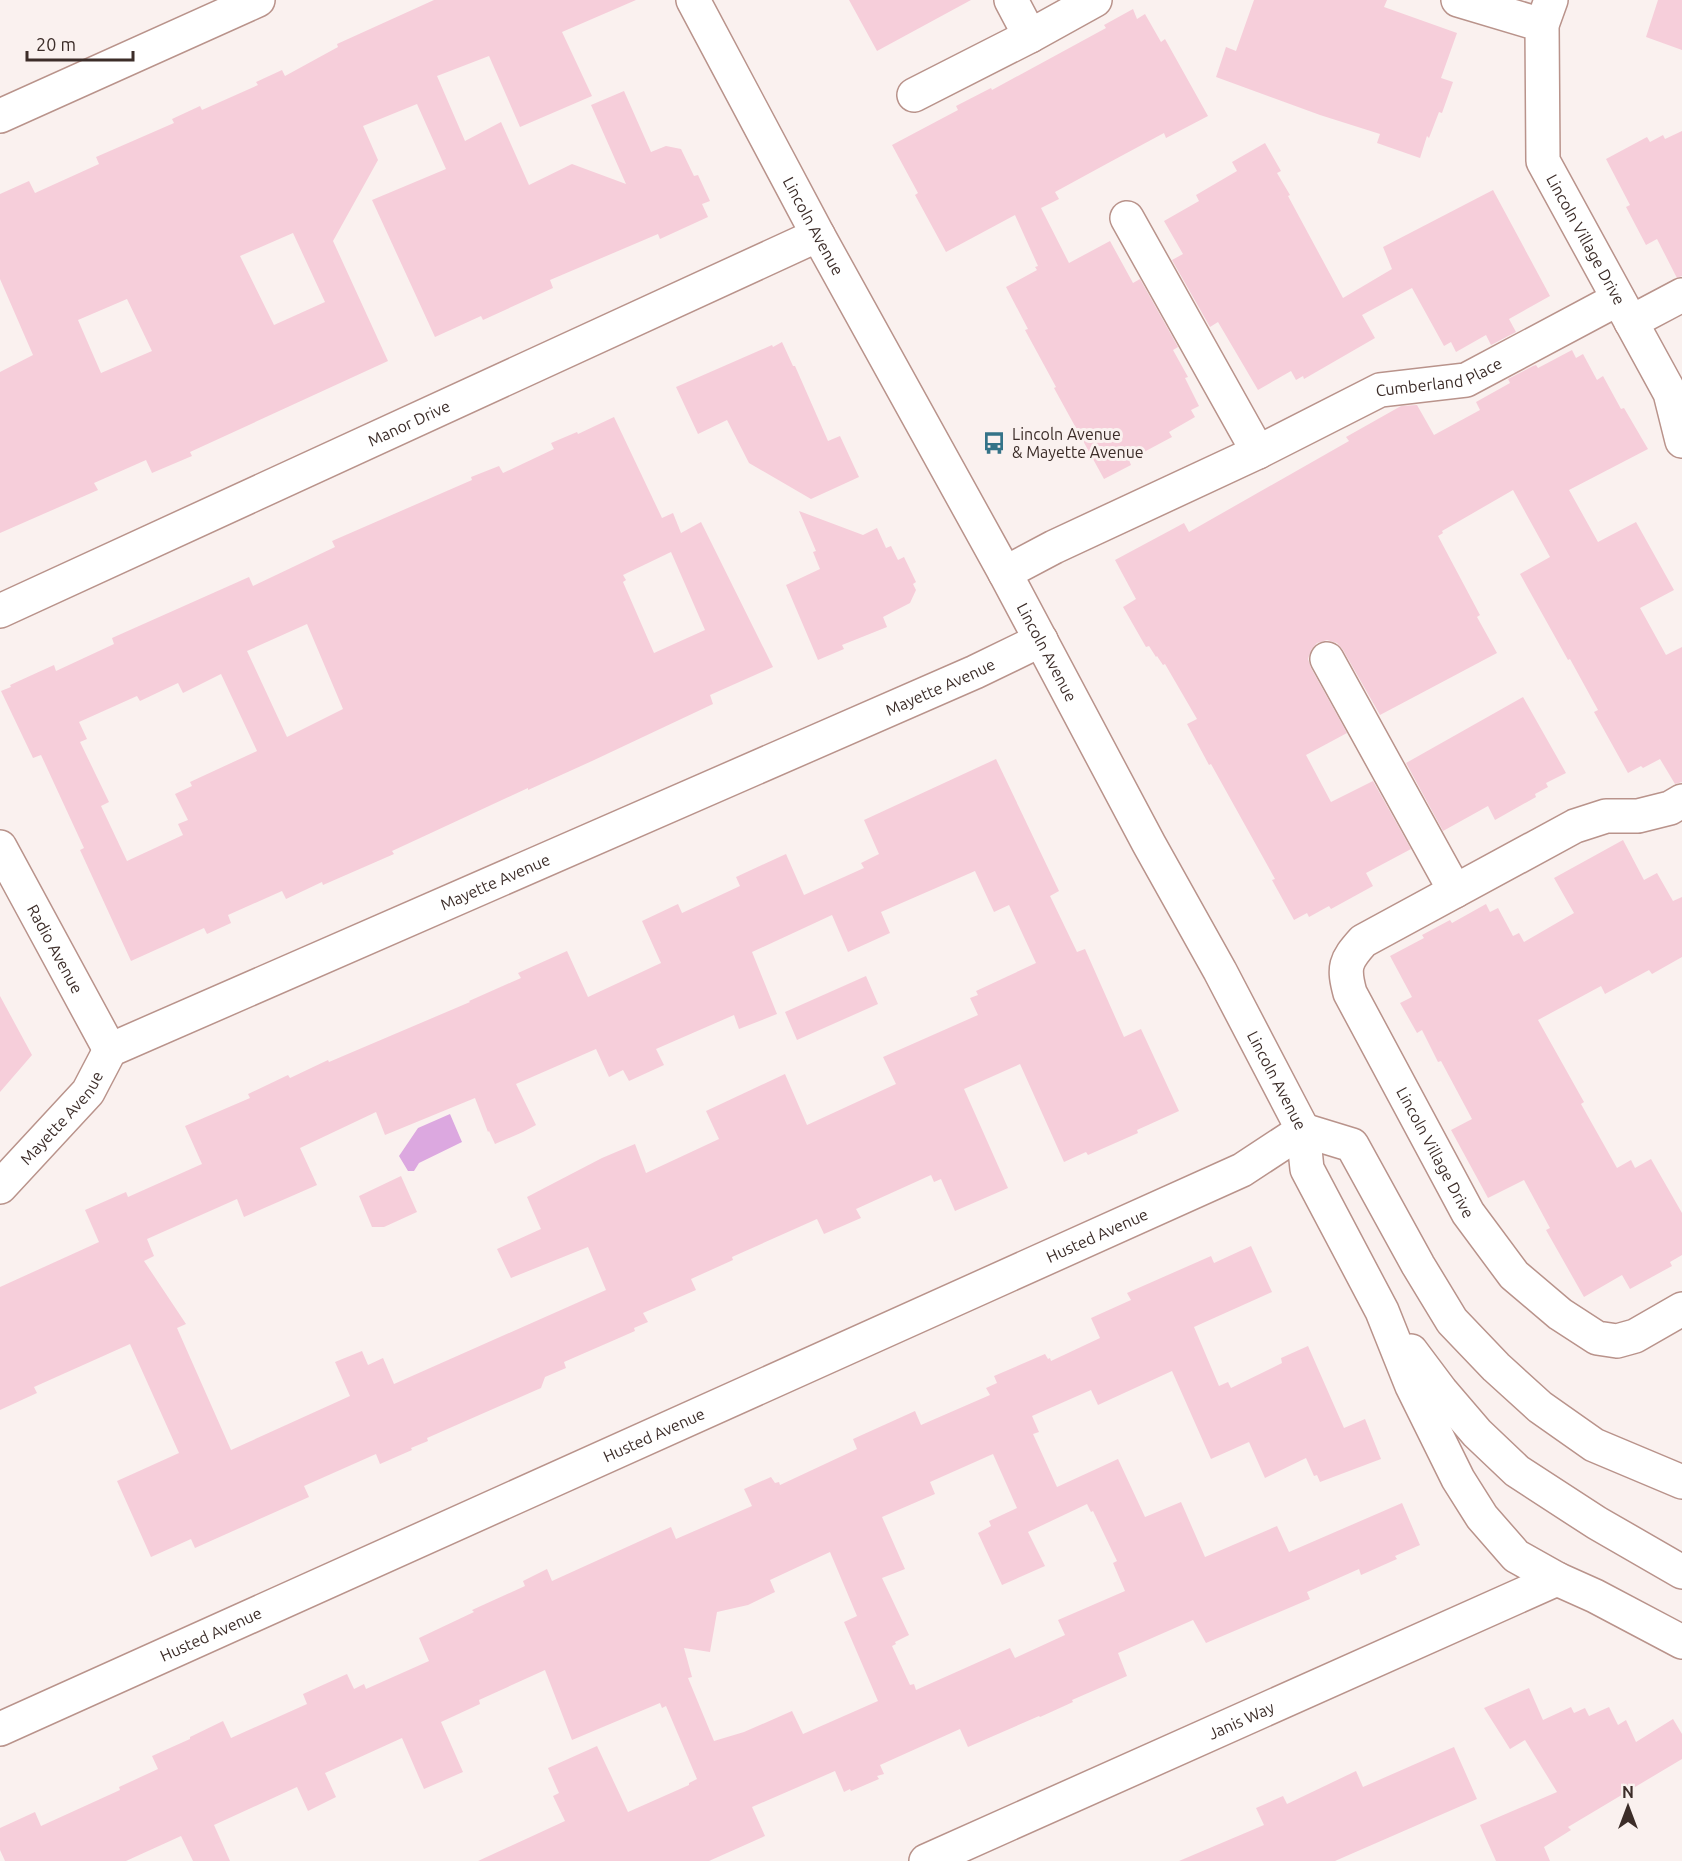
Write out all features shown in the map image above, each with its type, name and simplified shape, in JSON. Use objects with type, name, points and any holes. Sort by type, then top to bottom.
[{"type":"street","points":[[0,116],[258,0]]},
{"type":"street","name":"Lincoln Avenue","points":[[693,0],[818,235],[1005,573],[1149,844],[1220,971],[1303,1130],[1307,1169],[1382,1311]]},
{"type":"street","points":[[1011,0],[1030,36]]},
{"type":"street","points":[[914,95],[1095,0]]},
{"type":"street","name":"Lincoln Village Drive","points":[[1458,0],[1547,13],[1543,161],[1670,393],[1682,441]]},
{"type":"street","points":[[1127,218],[1257,452]]},
{"type":"street","name":"Manor Drive","points":[[0,611],[818,235]]},
{"type":"street","name":"Cumberland Place","points":[[1005,573],[1380,390],[1466,380],[1625,310],[1682,295]]},
{"type":"street","name":"Mayette Avenue","points":[[0,1187],[88,1092],[110,1050],[975,672],[1041,640]]},
{"type":"street","points":[[1327,659],[1455,891]]},
{"type":"street","name":"Lincoln Village Drive","points":[[1682,801],[1670,808],[1638,816],[1606,816],[1575,826],[1363,941],[1350,955],[1345,974],[1350,993],[1468,1213],[1514,1275],[1560,1314],[1597,1338],[1617,1341],[1635,1336],[1682,1309]]},
{"type":"street","name":"Radio Avenue","points":[[0,847],[110,1050]]},
{"type":"street","points":[[1303,1130],[1352,1145],[1418,1265],[1452,1321],[1496,1367],[1540,1407],[1594,1445],[1682,1482]]},
{"type":"street","name":"Husted Avenue","points":[[0,1729],[1242,1170],[1303,1130]]},
{"type":"street","points":[[1382,1311],[1455,1408],[1477,1433],[1517,1471],[1597,1523],[1682,1572]]},
{"type":"street","points":[[1382,1311],[1412,1386],[1458,1479],[1482,1517],[1516,1556],[1682,1642]]},
{"type":"street","name":"Janis Way","points":[[926,1861],[1557,1579]]},
{"type":"shaded area","points":[[450,1114],[462,1142],[419,1163],[414,1171],[408,1171],[399,1156],[418,1128]]},
{"type":"building","points":[[434,0],[636,0],[562,32],[592,96],[520,127],[489,56],[437,76],[465,141],[501,122],[529,185],[572,164],[626,184],[591,105],[624,91],[651,152],[666,146],[681,149],[694,176],[698,175],[710,201],[702,204],[708,217],[660,239],[658,234],[550,280],[553,288],[483,320],[481,316],[435,337],[372,200],[446,169],[417,104],[363,126],[378,160],[333,241],[388,361],[190,452],[192,456],[152,473],[146,460],[94,483],[98,490],[0,533],[0,372],[33,355],[0,279],[0,194],[29,181],[35,193],[99,164],[96,157],[174,123],[172,119],[200,106],[202,110],[258,85],[256,82],[282,70],[285,76],[338,47],[337,44]],"holes":[[[293,233],[325,302],[274,325],[240,256]],[[127,299],[152,351],[101,373],[78,320]]]},
{"type":"building","points":[[849,0],[971,0],[877,51]]},
{"type":"building","points":[[1254,0],[1387,0],[1384,7],[1457,33],[1441,78],[1453,82],[1442,113],[1439,112],[1429,138],[1427,136],[1420,158],[1377,143],[1380,134],[1216,77],[1226,47],[1236,51]]},
{"type":"building","points":[[1658,0],[1682,0],[1682,50],[1646,37]]},
{"type":"building","points":[[1133,9],[1137,19],[1145,14],[1161,42],[1165,39],[1208,116],[1166,138],[1164,133],[1055,192],[1059,199],[1041,208],[1069,263],[1110,241],[1133,283],[1140,279],[1178,347],[1173,350],[1188,377],[1185,378],[1199,406],[1191,410],[1195,417],[1169,432],[1172,437],[1129,460],[1131,465],[1104,479],[1054,388],[1056,387],[1025,330],[1028,329],[1006,287],[1037,270],[1035,267],[1038,266],[1015,215],[946,252],[915,195],[918,193],[892,145],[958,110],[956,106],[991,88],[992,90],[1106,28],[1104,25]]},
{"type":"building","points":[[1682,131],[1682,276],[1677,278],[1657,239],[1646,245],[1626,207],[1630,205],[1606,159],[1647,137],[1650,142],[1663,135],[1665,139]]},
{"type":"building","points":[[1265,143],[1281,171],[1277,173],[1290,195],[1288,196],[1343,298],[1392,269],[1383,247],[1493,190],[1550,296],[1509,319],[1516,332],[1491,345],[1486,335],[1456,352],[1451,342],[1444,346],[1412,288],[1362,315],[1375,338],[1304,379],[1303,376],[1296,380],[1291,371],[1258,390],[1218,322],[1210,327],[1172,260],[1183,254],[1164,221],[1199,201],[1196,195],[1237,171],[1232,162]]},
{"type":"building","points":[[782,342],[828,441],[840,436],[859,477],[811,499],[749,463],[727,420],[698,434],[676,387]]},
{"type":"building","points":[[1572,350],[1576,358],[1583,354],[1597,380],[1603,376],[1621,409],[1624,408],[1648,449],[1569,490],[1598,542],[1636,522],[1674,590],[1640,608],[1666,655],[1682,647],[1682,782],[1675,784],[1660,759],[1628,773],[1594,712],[1598,710],[1520,574],[1550,557],[1513,490],[1442,531],[1443,533],[1438,536],[1480,615],[1477,617],[1497,653],[1380,715],[1337,643],[1327,640],[1317,643],[1311,650],[1308,659],[1311,668],[1347,733],[1306,755],[1331,802],[1373,781],[1411,849],[1366,873],[1373,886],[1331,909],[1329,906],[1309,917],[1307,913],[1294,920],[1272,880],[1275,879],[1187,724],[1197,719],[1165,664],[1163,665],[1149,646],[1146,647],[1123,607],[1136,599],[1115,560],[1184,523],[1189,532],[1349,441],[1346,437],[1401,406],[1417,405],[1434,435],[1480,410],[1476,402],[1510,383],[1508,379],[1533,366],[1536,365],[1538,368]]},
{"type":"building","points":[[614,417],[662,518],[673,513],[681,533],[701,522],[773,667],[710,695],[713,704],[392,851],[394,854],[323,885],[322,882],[286,899],[282,891],[228,915],[231,923],[207,934],[204,928],[131,961],[80,850],[84,848],[41,755],[33,758],[1,691],[54,665],[56,671],[114,644],[112,638],[249,577],[253,586],[335,547],[332,541],[472,480],[471,477],[499,466],[503,473],[554,449],[551,443],[577,432],[578,434]],"holes":[[[671,552],[705,630],[654,653],[623,582],[626,580],[623,575]],[[307,624],[343,709],[287,737],[247,651]],[[221,674],[257,751],[190,782],[192,786],[175,794],[188,820],[178,824],[183,835],[127,861],[101,806],[109,802],[80,742],[87,739],[79,722],[137,696],[140,701],[178,683],[183,693]]]},
{"type":"building","points":[[799,511],[863,535],[877,528],[886,548],[891,546],[898,560],[904,557],[916,582],[913,584],[916,590],[910,603],[883,617],[887,627],[842,645],[844,649],[818,660],[786,585],[820,569],[813,552],[816,551]]},
{"type":"building","points":[[1523,697],[1566,773],[1546,783],[1548,787],[1535,794],[1536,797],[1495,820],[1488,806],[1443,831],[1406,763]]},
{"type":"building","points":[[996,759],[1059,891],[1050,896],[1077,952],[1085,949],[1124,1037],[1141,1029],[1179,1111],[1137,1130],[1138,1133],[1088,1155],[1086,1152],[1064,1162],[1020,1064],[964,1089],[1008,1188],[955,1211],[941,1179],[934,1182],[931,1175],[856,1209],[861,1218],[824,1234],[817,1219],[732,1257],[733,1260],[691,1279],[696,1290],[643,1313],[648,1322],[634,1328],[635,1331],[564,1362],[566,1368],[545,1377],[541,1388],[427,1438],[428,1441],[411,1448],[412,1450],[380,1464],[376,1454],[304,1486],[309,1497],[195,1548],[191,1539],[151,1557],[117,1481],[179,1453],[130,1344],[34,1387],[37,1393],[0,1410],[0,1287],[99,1242],[85,1210],[126,1192],[128,1197],[202,1164],[185,1126],[250,1098],[248,1094],[288,1075],[290,1078],[328,1060],[329,1062],[470,1002],[521,978],[518,973],[567,951],[588,997],[661,963],[642,921],[678,904],[682,913],[740,886],[736,877],[786,854],[804,895],[864,868],[861,863],[879,854],[864,820]],"holes":[[[975,871],[994,912],[1009,905],[1036,963],[976,991],[978,995],[970,998],[978,1015],[883,1057],[896,1084],[807,1125],[785,1074],[706,1111],[719,1139],[646,1173],[635,1144],[602,1158],[527,1197],[541,1229],[497,1249],[511,1278],[588,1247],[606,1290],[394,1384],[383,1358],[368,1365],[362,1351],[335,1362],[350,1396],[231,1450],[177,1328],[186,1324],[144,1261],[154,1256],[147,1239],[237,1199],[244,1217],[317,1185],[300,1148],[376,1112],[385,1135],[475,1098],[495,1144],[536,1125],[516,1084],[596,1049],[609,1077],[623,1070],[629,1081],[664,1065],[656,1049],[734,1015],[739,1029],[777,1014],[752,952],[832,915],[848,952],[890,933],[881,912]]]},
{"type":"building","points":[[1623,840],[1644,880],[1657,873],[1673,901],[1682,897],[1682,957],[1652,974],[1649,970],[1605,994],[1601,986],[1538,1020],[1584,1102],[1581,1104],[1617,1168],[1631,1160],[1635,1168],[1651,1159],[1682,1213],[1682,1255],[1670,1262],[1672,1266],[1630,1289],[1622,1275],[1584,1297],[1546,1230],[1550,1228],[1524,1180],[1488,1198],[1451,1130],[1472,1119],[1422,1030],[1417,1033],[1400,1003],[1412,997],[1390,956],[1424,938],[1422,935],[1450,920],[1452,923],[1486,904],[1490,912],[1498,908],[1513,936],[1519,933],[1524,942],[1574,913],[1554,878]]},
{"type":"building","points":[[866,976],[878,1004],[797,1040],[785,1012]]},
{"type":"building","points":[[0,996],[32,1055],[0,1092]]},
{"type":"building","points":[[401,1176],[417,1212],[384,1227],[372,1227],[359,1196]]},
{"type":"building","points":[[1251,1246],[1272,1292],[1194,1327],[1219,1386],[1228,1382],[1231,1388],[1282,1363],[1281,1358],[1308,1346],[1344,1428],[1365,1419],[1381,1459],[1320,1482],[1317,1475],[1314,1476],[1306,1458],[1265,1478],[1249,1442],[1211,1459],[1172,1371],[1098,1405],[1091,1390],[1032,1416],[1039,1432],[1033,1434],[1057,1487],[1118,1459],[1145,1517],[1181,1502],[1205,1557],[1277,1526],[1289,1552],[1402,1503],[1420,1545],[1395,1556],[1397,1559],[1361,1575],[1359,1569],[1307,1592],[1310,1599],[1206,1643],[1193,1620],[1118,1653],[1127,1676],[1040,1717],[968,1747],[960,1729],[880,1765],[884,1774],[877,1776],[879,1779],[851,1791],[850,1789],[844,1792],[835,1771],[752,1807],[765,1836],[709,1861],[478,1861],[565,1821],[553,1796],[559,1793],[548,1768],[597,1746],[628,1812],[689,1785],[697,1779],[666,1706],[662,1708],[660,1703],[572,1740],[545,1670],[479,1700],[480,1704],[441,1722],[463,1772],[424,1789],[402,1738],[325,1773],[336,1797],[308,1811],[297,1787],[214,1825],[230,1861],[193,1861],[181,1836],[126,1861],[5,1861],[0,1850],[0,1828],[35,1812],[41,1826],[120,1790],[119,1787],[158,1769],[152,1756],[223,1721],[231,1738],[307,1704],[303,1694],[347,1674],[354,1689],[364,1684],[366,1689],[429,1661],[419,1638],[525,1586],[523,1581],[547,1569],[552,1581],[671,1527],[676,1539],[752,1506],[744,1489],[771,1477],[775,1483],[779,1482],[780,1485],[857,1449],[853,1439],[915,1411],[921,1425],[990,1395],[986,1388],[997,1383],[994,1376],[1045,1354],[1051,1361],[1100,1338],[1091,1318],[1131,1300],[1127,1293],[1211,1256],[1214,1263]],"holes":[[[993,1454],[1017,1508],[989,1521],[991,1526],[978,1533],[1002,1585],[1045,1566],[1028,1532],[1087,1504],[1091,1512],[1093,1511],[1117,1561],[1113,1563],[1125,1591],[1058,1620],[1065,1635],[1015,1658],[1010,1648],[916,1690],[914,1684],[910,1685],[892,1646],[909,1635],[882,1578],[905,1569],[882,1517],[935,1494],[930,1482]],[[830,1552],[857,1616],[844,1622],[878,1701],[803,1734],[792,1711],[744,1732],[714,1741],[688,1678],[692,1677],[684,1648],[710,1652],[717,1612],[748,1605],[775,1592],[770,1580]]]},
{"type":"building","points":[[1529,1688],[1543,1720],[1571,1707],[1574,1713],[1585,1708],[1589,1716],[1609,1707],[1618,1725],[1626,1720],[1636,1742],[1673,1719],[1682,1734],[1682,1759],[1568,1827],[1571,1830],[1544,1847],[1550,1861],[1496,1861],[1480,1825],[1557,1792],[1525,1740],[1510,1749],[1484,1708]]},
{"type":"building","points":[[1454,1747],[1477,1799],[1335,1861],[1179,1861],[1264,1825],[1256,1808],[1283,1796],[1287,1804],[1356,1771],[1363,1787]]},
{"type":"place","name":"Lincoln Avenue & Mayette Avenue","points":[[994,443]]}]
